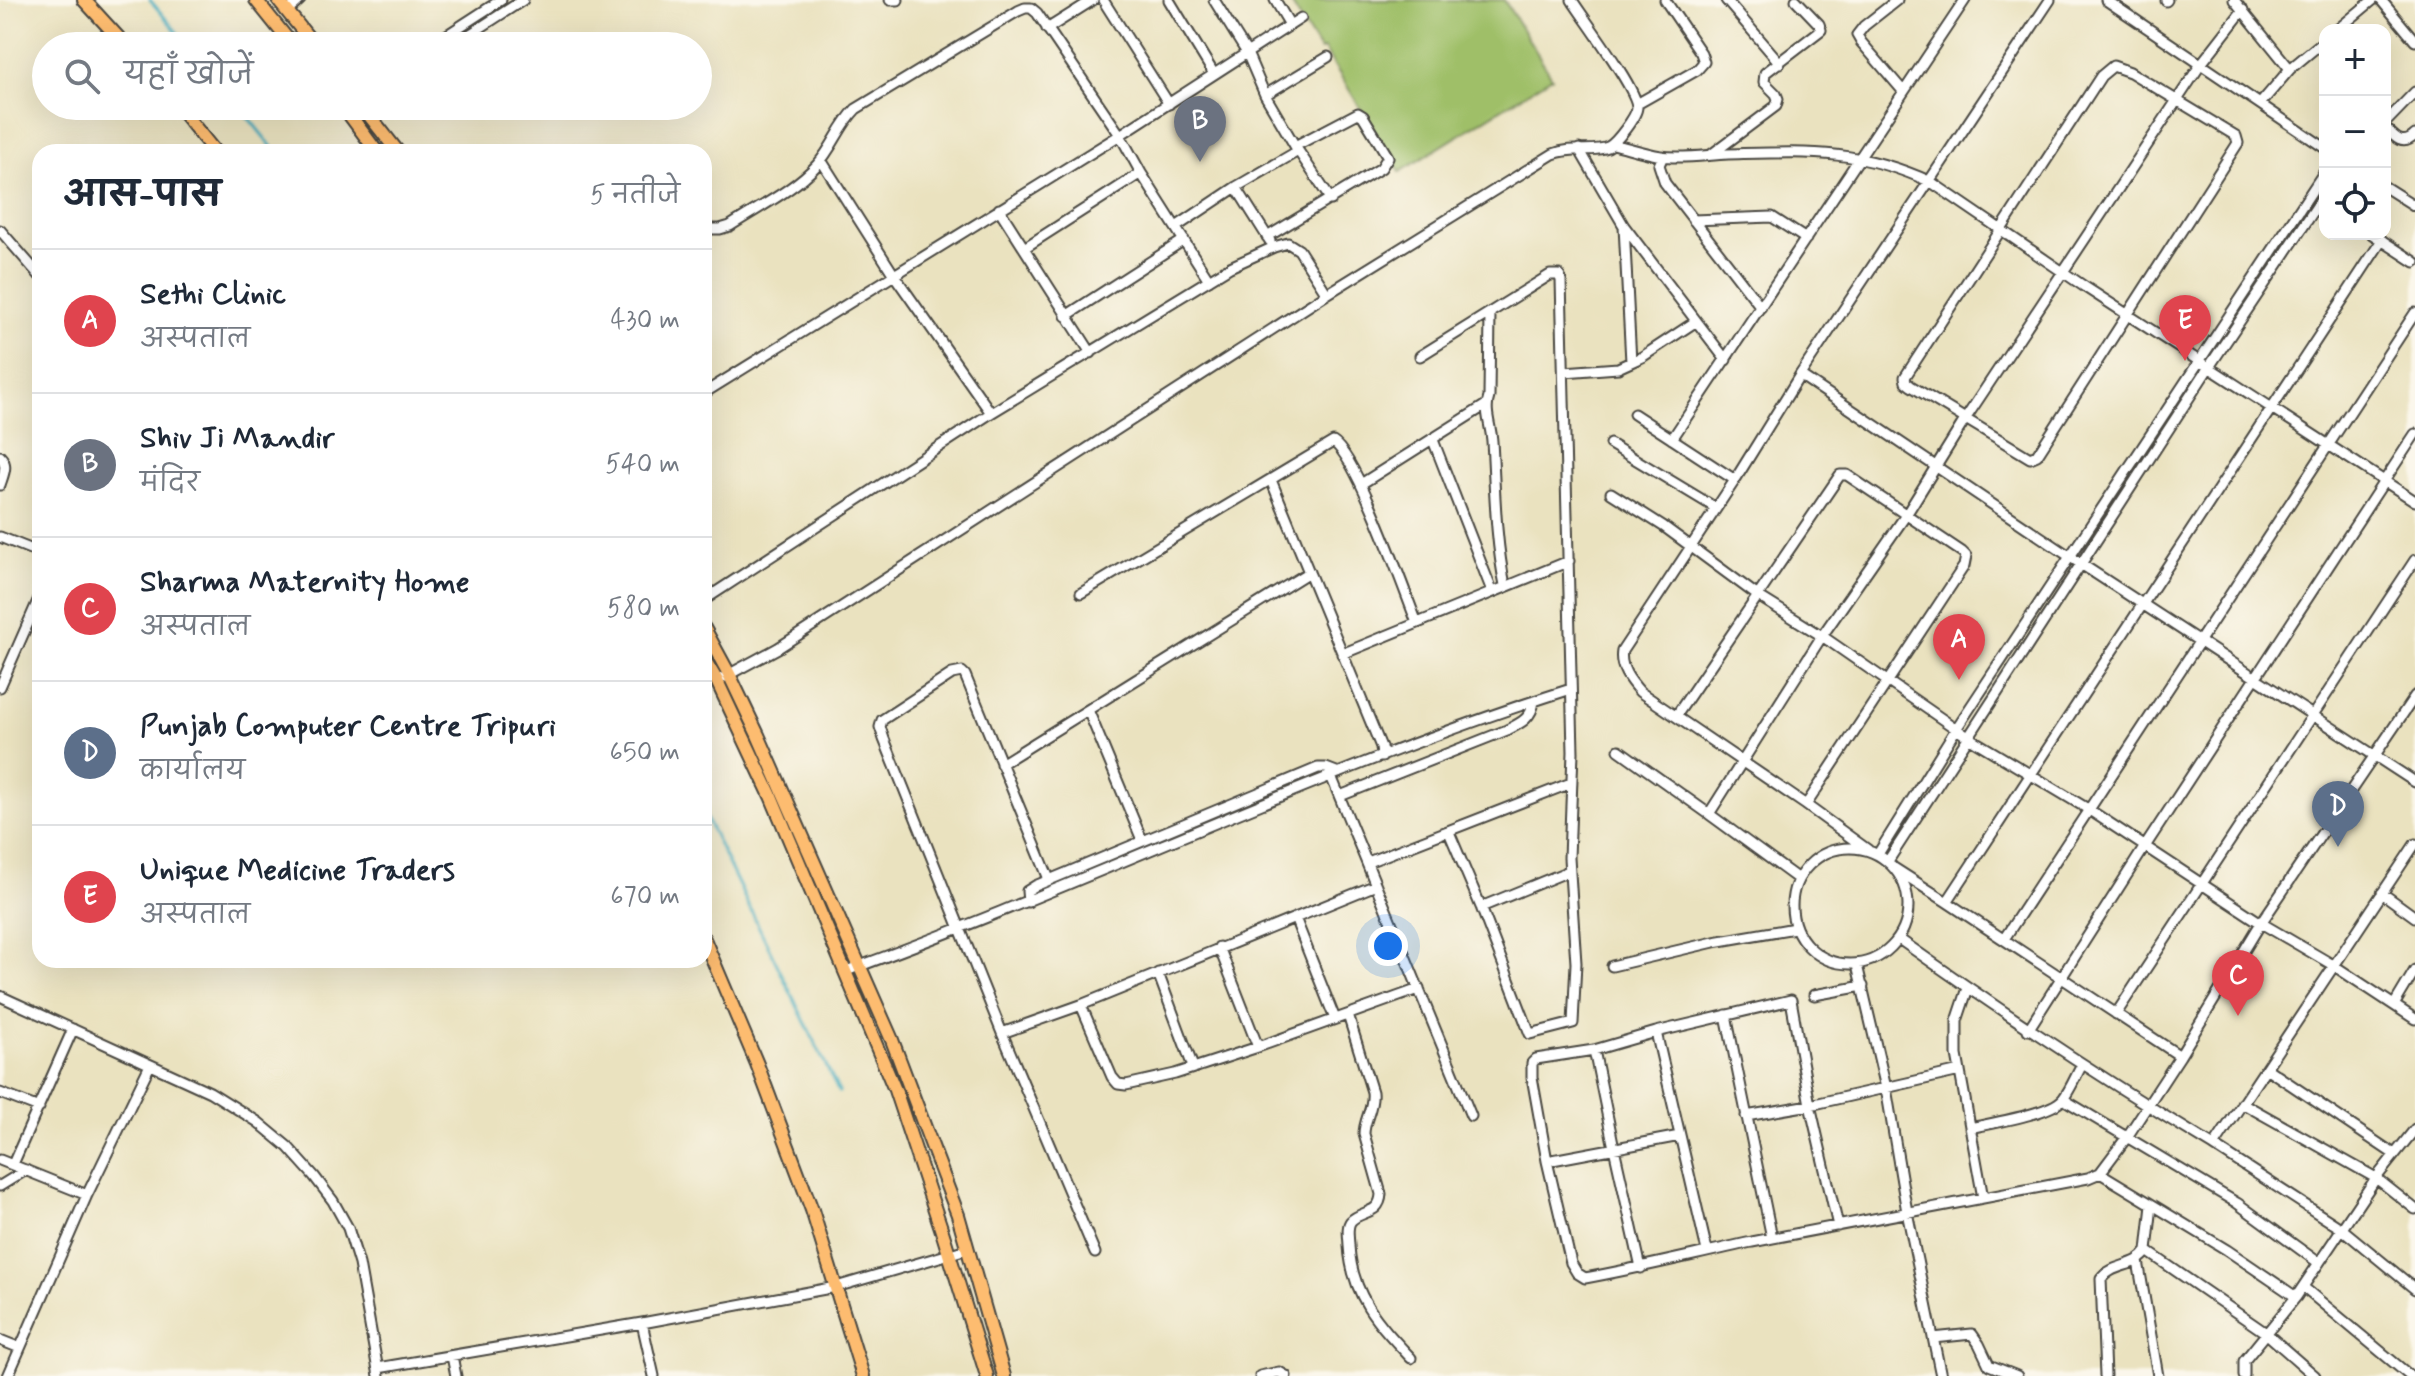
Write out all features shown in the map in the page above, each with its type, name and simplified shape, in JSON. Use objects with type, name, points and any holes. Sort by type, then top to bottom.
[{"type":"main road","points":[[84,0],[113,32]]},
{"type":"main road","points":[[256,0],[282,32]]},
{"type":"main road","points":[[278,0],[304,32]]},
{"type":"main road","points":[[189,120],[209,144]]},
{"type":"main road","points":[[353,120],[371,144]]},
{"type":"main road","points":[[373,120],[392,144]]},
{"type":"main road","points":[[712,643],[729,674],[892,1040],[958,1215],[1004,1376]]},
{"type":"main road","points":[[712,673],[771,796],[895,1090],[987,1376]]},
{"type":"main road","points":[[712,958],[757,1064],[807,1196],[863,1376]]},
{"type":"street","points":[[288,11],[300,0]]},
{"type":"street","points":[[452,32],[501,0]]},
{"type":"street","points":[[474,32],[523,0]]},
{"type":"street","points":[[890,0],[898,0]]},
{"type":"street","points":[[1047,29],[1093,0]]},
{"type":"street","points":[[1103,0],[1169,104]]},
{"type":"street","points":[[1169,0],[1214,74]]},
{"type":"street","points":[[1214,0],[1247,53],[1265,95],[1331,200]]},
{"type":"street","points":[[1275,0],[1290,25]]},
{"type":"street","points":[[717,681],[778,648],[1327,294],[1553,154],[1570,149],[1600,149],[1613,144],[1634,117],[1637,104],[1630,88],[1572,0]]},
{"type":"street","points":[[1637,104],[1697,70],[1704,62],[1665,0]]},
{"type":"street","points":[[1726,0],[1780,63]]},
{"type":"street","points":[[1712,154],[1776,106],[1778,99],[1763,79],[1765,73],[1821,30],[1821,26],[1796,0]]},
{"type":"street","points":[[1897,0],[1857,35],[1903,91]]},
{"type":"street","points":[[1672,439],[1965,0]]},
{"type":"street","points":[[1868,850],[1640,692],[1625,671],[1622,651],[1800,375],[2050,0]]},
{"type":"street","points":[[2106,0],[2319,144]]},
{"type":"street","points":[[2234,0],[2290,69]]},
{"type":"street","points":[[2344,24],[2373,0]]},
{"type":"street","points":[[2381,0],[2415,41]]},
{"type":"street","points":[[712,229],[730,226],[798,182],[821,160],[856,109],[1018,11],[1031,8],[1120,135],[1209,280]]},
{"type":"street","points":[[1709,814],[1822,636],[1906,515],[1966,418],[2201,64],[2243,10]]},
{"type":"street","points":[[712,388],[1120,135],[1301,18]]},
{"type":"street","points":[[2260,104],[2290,69],[2319,49]]},
{"type":"street","points":[[1265,95],[1328,57]]},
{"type":"street","points":[[2113,66],[2120,67],[2177,101],[2236,136],[2238,143],[2034,458],[2024,455],[1906,382],[1905,377],[2106,70],[2113,66]]},
{"type":"street","points":[[2391,118],[2415,92]]},
{"type":"street","points":[[1176,227],[1350,115],[1358,113],[1363,116],[1387,153],[1387,160],[1381,168],[1267,237]]},
{"type":"street","points":[[2391,132],[2403,142],[2415,135]]},
{"type":"street","points":[[1613,144],[1663,156],[1805,152],[1860,157],[1895,166],[1931,182],[2415,501]]},
{"type":"street","points":[[1579,149],[1624,226],[1726,360]]},
{"type":"street","points":[[1663,156],[1659,165],[1665,183],[1761,307]]},
{"type":"street","points":[[821,160],[894,275],[991,413]]},
{"type":"street","points":[[1024,248],[1141,173]]},
{"type":"street","points":[[1878,854],[1956,729],[2319,180]]},
{"type":"street","points":[[1236,187],[1274,247]]},
{"type":"street","points":[[2391,191],[2415,206]]},
{"type":"street","points":[[2310,193],[2319,197]]},
{"type":"street","points":[[1891,865],[1968,737],[2209,367],[2319,205]]},
{"type":"street","points":[[999,209],[1091,353]]},
{"type":"street","points":[[1693,220],[1772,217],[1806,239]]},
{"type":"street","points":[[1624,226],[1631,362]]},
{"type":"street","points":[[0,230],[32,267]]},
{"type":"street","points":[[1066,316],[1184,240]]},
{"type":"street","points":[[1947,902],[2271,407],[2375,240]]},
{"type":"street","points":[[2382,240],[2415,262]]},
{"type":"street","points":[[712,595],[991,413],[1230,267],[1288,243],[1294,246],[1327,294]]},
{"type":"street","points":[[1420,356],[1550,275],[1559,275],[1573,752],[1569,871],[1576,963],[1573,1023],[1530,1034],[1449,832]]},
{"type":"street","points":[[1490,313],[1489,397],[1486,405],[1492,436],[1498,551],[1505,585]]},
{"type":"street","points":[[2004,939],[2415,313]]},
{"type":"street","points":[[1564,372],[1618,368],[1695,322]]},
{"type":"street","points":[[1800,375],[2081,564],[2415,782]]},
{"type":"street","points":[[1361,484],[1486,405]]},
{"type":"street","points":[[1634,414],[1735,480]]},
{"type":"street","points":[[2028,1030],[2060,976],[2415,434]]},
{"type":"street","points":[[1433,440],[1492,591]]},
{"type":"street","points":[[1081,593],[1333,442],[1344,452],[1361,484],[1417,623]]},
{"type":"street","points":[[1610,444],[1716,508]]},
{"type":"street","points":[[0,456],[5,467],[0,485]]},
{"type":"street","points":[[1676,716],[1840,475],[1847,475],[1962,552],[1967,560],[1806,805]]},
{"type":"street","points":[[1271,480],[1381,747],[1382,757]]},
{"type":"street","points":[[1611,493],[1968,737],[2088,809],[2144,848],[2415,1019]]},
{"type":"street","points":[[0,537],[32,550]]},
{"type":"street","points":[[2116,1014],[2415,560]]},
{"type":"street","points":[[1342,654],[1569,561]]},
{"type":"street","points":[[1001,764],[1309,572]]},
{"type":"street","points":[[0,687],[32,614]]},
{"type":"street","points":[[1049,879],[969,680],[962,672],[952,674],[885,717],[880,724],[884,739],[1002,1033],[1095,1253]]},
{"type":"street","points":[[846,971],[1028,902],[1335,774],[1571,689]]},
{"type":"street","points":[[1838,1226],[1810,1105],[1791,1000],[1594,1050],[1536,1059],[1532,1063],[1547,1161],[1571,1263],[1577,1273],[1585,1278],[1772,1238],[1838,1226],[2088,1178],[2100,1173],[2127,1137],[2261,923],[2415,696]]},
{"type":"street","points":[[1340,796],[1507,730],[1527,718],[1534,701]]},
{"type":"street","points":[[1088,710],[1142,840]]},
{"type":"street","points":[[1619,750],[1798,879]]},
{"type":"street","points":[[1028,902],[1027,891],[1049,879],[1318,768],[1326,768],[1335,774],[1340,796],[1471,1116]]},
{"type":"street","points":[[1368,862],[1571,783]]},
{"type":"street","points":[[2214,1146],[2415,844]]},
{"type":"street","points":[[1891,865],[1907,891],[1909,908],[1899,939],[1881,956],[1857,965],[1839,964],[1821,957],[1807,946],[1795,928],[1792,913],[1792,895],[1798,879],[1811,863],[1828,852],[1848,847],[1868,850],[1878,854],[2180,1056]]},
{"type":"street","points":[[1481,907],[1569,871]]},
{"type":"street","points":[[1002,1033],[1081,1005],[1376,885]]},
{"type":"street","points":[[2382,893],[2415,917]]},
{"type":"street","points":[[1295,918],[1335,1019]]},
{"type":"street","points":[[1612,966],[1714,942],[1795,928]]},
{"type":"street","points":[[1899,939],[2028,1030],[2342,1229],[2415,1289]]},
{"type":"street","points":[[1219,947],[1258,1047]]},
{"type":"street","points":[[1857,965],[1886,1088],[1907,1212],[1941,1376]]},
{"type":"street","points":[[2394,1005],[2415,970]]},
{"type":"street","points":[[1158,973],[1193,1067]]},
{"type":"street","points":[[1814,995],[1863,986]]},
{"type":"street","points":[[1968,988],[1957,1021],[1957,1055],[1983,1198]]},
{"type":"street","points":[[1081,1005],[1112,1077],[1118,1084],[1131,1085],[1258,1047],[1419,989]]},
{"type":"street","points":[[0,1009],[2,997],[210,1092],[235,1106],[288,1147],[333,1201],[348,1228],[355,1247],[378,1372],[836,1287],[967,1249]]},
{"type":"street","points":[[1348,1015],[1372,1092],[1372,1105],[1364,1134],[1381,1194],[1376,1208],[1353,1219],[1348,1226],[1350,1251],[1366,1306],[1411,1358]]},
{"type":"street","points":[[1726,1015],[1772,1238]]},
{"type":"street","points":[[13,1164],[73,1029]]},
{"type":"street","points":[[1656,1032],[1707,1251]]},
{"type":"street","points":[[1594,1050],[1641,1268]]},
{"type":"street","points":[[8,1376],[87,1195],[150,1065]]},
{"type":"street","points":[[1970,1128],[2056,1105],[2063,1099],[2082,1065]]},
{"type":"street","points":[[2266,1068],[2394,1154]]},
{"type":"street","points":[[1746,1116],[1810,1105],[1960,1071]]},
{"type":"street","points":[[0,1093],[39,1108]]},
{"type":"street","points":[[2063,1099],[2237,1203],[2319,1263]]},
{"type":"street","points":[[2242,1103],[2376,1178],[2415,1209]]},
{"type":"street","points":[[2244,1376],[2244,1361],[2296,1297],[2376,1178],[2415,1129]]},
{"type":"street","points":[[1547,1161],[1680,1136]]},
{"type":"street","points":[[0,1160],[87,1195]]},
{"type":"street","points":[[0,1186],[26,1170]]},
{"type":"street","points":[[2100,1173],[2227,1250],[2296,1297]]},
{"type":"street","points":[[2105,1376],[2101,1279],[2107,1272],[2144,1257],[2152,1205]]},
{"type":"street","points":[[2147,1251],[2266,1333],[2315,1376]]},
{"type":"street","points":[[2138,1261],[2158,1376]]},
{"type":"street","points":[[2303,1287],[2410,1376]]},
{"type":"street","points":[[642,1323],[654,1376]]},
{"type":"street","points":[[1933,1338],[1972,1334],[1989,1365],[2017,1376]]},
{"type":"street","points":[[0,1340],[20,1348]]},
{"type":"street","points":[[452,1356],[456,1376]]},
{"type":"street","points":[[1260,1376],[1279,1372],[1286,1376]]},
{"type":"green space","points":[[1289,0],[1504,0],[1552,77],[1400,172],[1324,49],[1320,50]]},
{"type":"waterway","points":[[150,0],[177,32]]},
{"type":"waterway","points":[[250,120],[270,144]]},
{"type":"waterway","points":[[712,830],[839,1092]]},
{"type":"place","name":"Shiv Ji Mandir","points":[[1200,162]]},
{"type":"place","name":"Unique Medicine Traders","points":[[2185,361]]},
{"type":"place","name":"Sethi Clinic","points":[[1959,680]]},
{"type":"place","name":"Punjab Computer Centre Tripuri","points":[[2338,847]]},
{"type":"place","name":"Sharma Maternity Home","points":[[2238,1016]]}]
